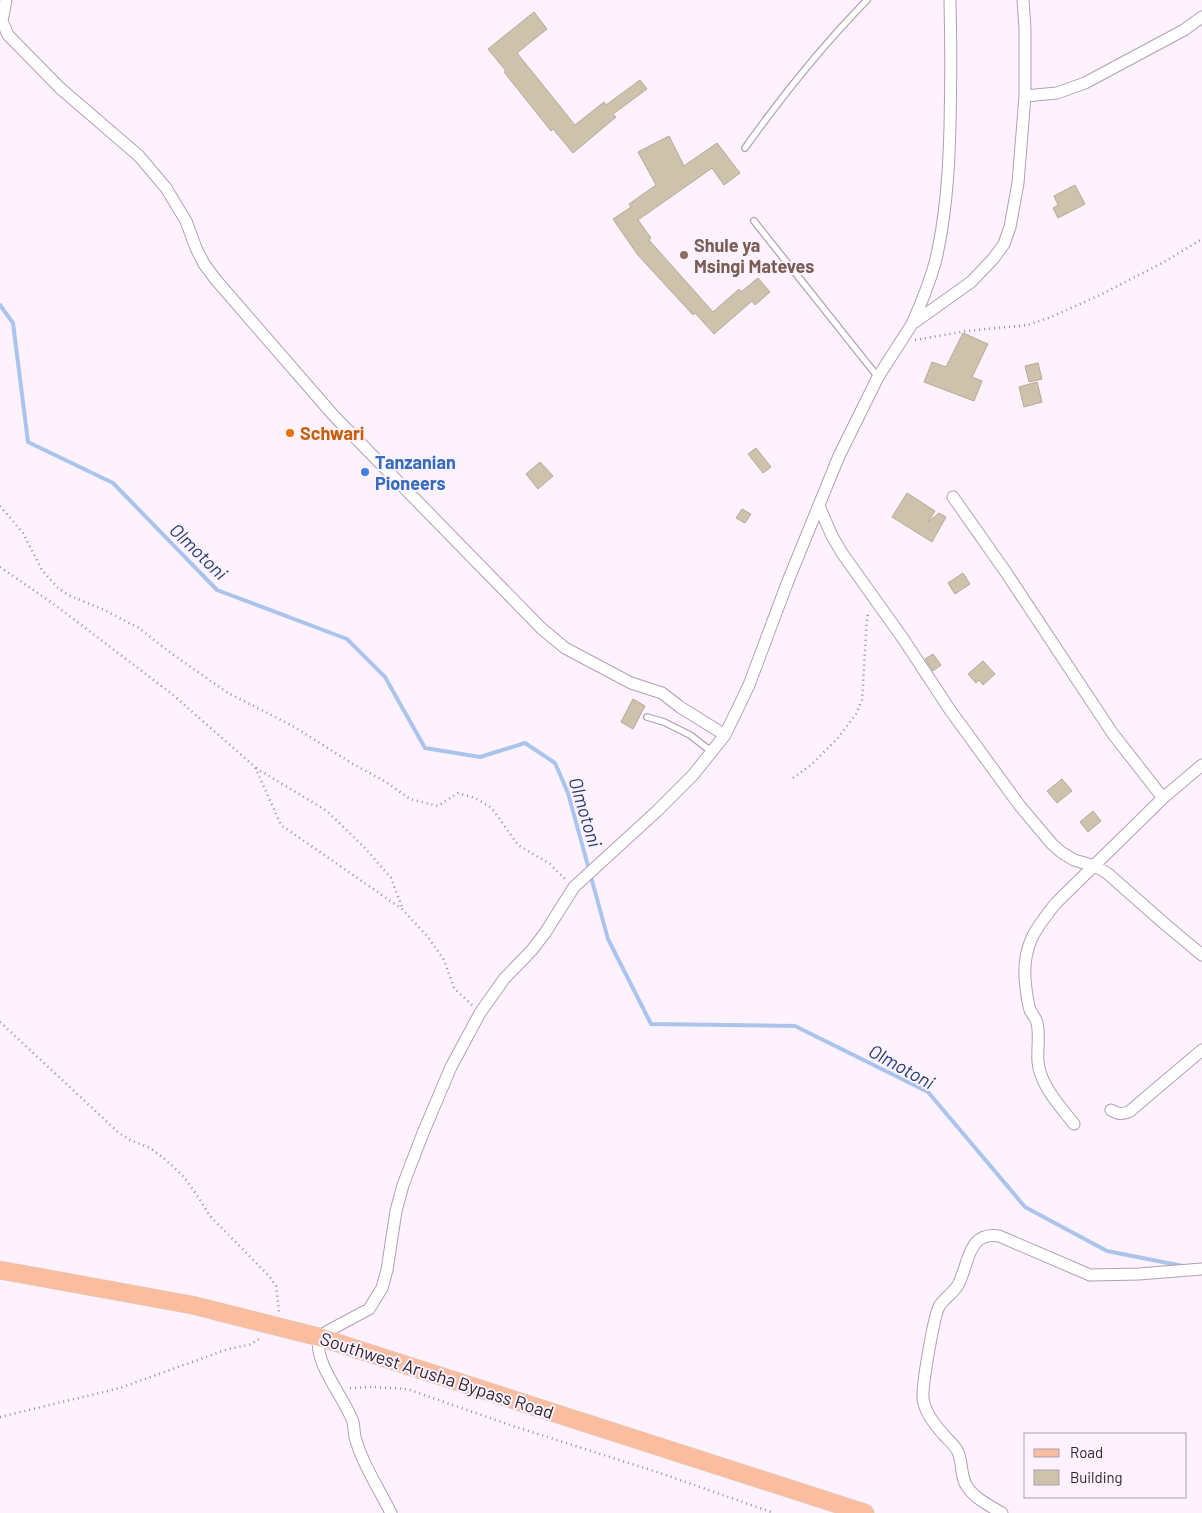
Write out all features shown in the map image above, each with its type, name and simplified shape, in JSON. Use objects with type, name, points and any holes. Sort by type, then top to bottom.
[{"type":"main road","name":"Southwest Arusha Bypass Road","points":[[0,1270],[192,1305],[319,1338],[865,1513]]},
{"type":"street","points":[[6,0],[2,21],[13,41],[60,88],[139,156],[166,188],[186,221],[204,264],[216,280],[334,416],[506,594],[565,648],[632,683],[662,693],[680,707],[725,735]]},
{"type":"street","points":[[391,1513],[365,1461],[356,1437],[353,1422],[320,1356],[319,1338],[328,1331],[370,1309],[382,1288],[403,1185],[451,1067],[480,1013],[504,978],[532,950],[545,933],[574,886],[657,811],[693,775],[712,752],[725,735],[749,685],[788,581],[840,456],[878,377],[912,324],[928,288],[935,262],[946,201],[949,168],[950,0]]},
{"type":"street","points":[[912,324],[971,282],[993,259],[1004,244],[1010,227],[1018,184],[1025,96],[1023,0]]},
{"type":"street","points":[[1025,96],[1057,93],[1085,83],[1184,30],[1202,18]]},
{"type":"street","points":[[953,497],[1114,734],[1162,798]]},
{"type":"street","points":[[819,506],[832,536],[842,553],[904,640],[950,710],[1020,806],[1052,844],[1074,860],[1095,866],[1118,882],[1202,955]]},
{"type":"street","points":[[1074,1124],[1042,1078],[1038,1064],[1037,1021],[1031,1011],[1026,994],[1026,951],[1033,935],[1044,918],[1074,884],[1095,866],[1162,798],[1202,765]]},
{"type":"street","points":[[1111,1110],[1118,1114],[1130,1112],[1202,1050]]},
{"type":"street","points":[[1002,1513],[980,1499],[967,1487],[958,1452],[930,1416],[923,1399],[924,1379],[936,1314],[939,1305],[951,1295],[958,1285],[971,1248],[986,1236],[999,1236],[1090,1275],[1139,1274],[1202,1269]]},
{"type":"lane","points":[[745,148],[764,121],[812,63],[868,0]]},
{"type":"lane","points":[[754,222],[878,377]]},
{"type":"lane","points":[[647,716],[690,735],[712,752]]},
{"type":"path","points":[[900,343],[967,330],[1028,325],[1100,295],[1164,262],[1202,239]]},
{"type":"path","points":[[0,506],[23,533],[42,570],[57,587],[68,595],[102,609],[138,628],[228,693],[291,725],[353,764],[386,782],[410,800],[438,806],[458,793],[485,803],[494,811],[518,846],[550,864],[574,886]]},
{"type":"path","points":[[0,567],[55,605],[172,694],[255,767],[327,811],[365,848],[390,878],[402,909]]},
{"type":"path","points":[[794,778],[811,765],[837,739],[856,714],[862,700],[867,618],[873,598]]},
{"type":"path","points":[[255,767],[281,825],[402,909],[428,937],[444,960],[454,988],[480,1013]]},
{"type":"path","points":[[0,1022],[104,1120],[130,1140],[150,1148],[166,1160],[184,1178],[209,1215],[270,1276],[276,1286],[280,1328],[249,1345],[228,1349],[120,1388],[0,1417]]},
{"type":"path","points":[[336,1388],[372,1387],[406,1389],[774,1513]]},
{"type":"building","points":[[534,12],[547,29],[517,53],[575,125],[604,102],[606,105],[640,80],[647,89],[613,114],[616,117],[573,153],[553,129],[551,131],[488,49]]},
{"type":"building","points":[[669,136],[684,166],[717,143],[740,173],[724,185],[712,168],[638,220],[651,238],[649,240],[713,312],[739,289],[741,292],[758,278],[770,292],[755,305],[752,301],[714,334],[695,313],[693,315],[637,254],[613,219],[631,207],[629,204],[656,185],[638,152]]},
{"type":"building","points":[[1075,185],[1085,204],[1058,218],[1053,208],[1058,205],[1054,196]]},
{"type":"building","points":[[963,333],[988,344],[972,377],[982,381],[974,401],[924,382],[932,362],[946,367]]},
{"type":"building","points":[[1038,363],[1042,379],[1029,382],[1025,366]]},
{"type":"building","points":[[1037,382],[1042,402],[1024,407],[1019,387]]},
{"type":"building","points":[[756,448],[771,467],[763,473],[748,454]]},
{"type":"building","points":[[540,462],[553,476],[538,489],[526,474]]},
{"type":"building","points":[[907,493],[935,511],[928,522],[939,513],[946,517],[932,542],[892,517]]},
{"type":"building","points":[[742,509],[751,514],[745,523],[736,518]]},
{"type":"building","points":[[963,573],[970,584],[955,594],[948,583]]},
{"type":"building","points":[[933,654],[941,665],[933,671],[925,659]]},
{"type":"building","points":[[983,661],[995,674],[983,685],[979,680],[976,683],[968,674]]},
{"type":"building","points":[[633,699],[645,706],[633,729],[621,722]]},
{"type":"building","points":[[1062,779],[1072,791],[1057,803],[1047,791]]},
{"type":"building","points":[[1093,811],[1101,821],[1088,832],[1080,822]]},
{"type":"waterway","name":"Olmotoni","points":[[0,305],[13,323],[28,442],[113,483],[217,590],[347,639],[385,677],[425,748],[480,757],[525,743],[555,763],[568,793],[608,939],[651,1024],[795,1026],[928,1092],[1025,1207],[1107,1251],[1183,1266]]},
{"type":"place","name":"Shule ya Msingi Mateves","points":[[684,255]]},
{"type":"place","name":"Schwari","points":[[290,433]]},
{"type":"place","name":"Tanzanian Pioneers","points":[[365,472]]}]
